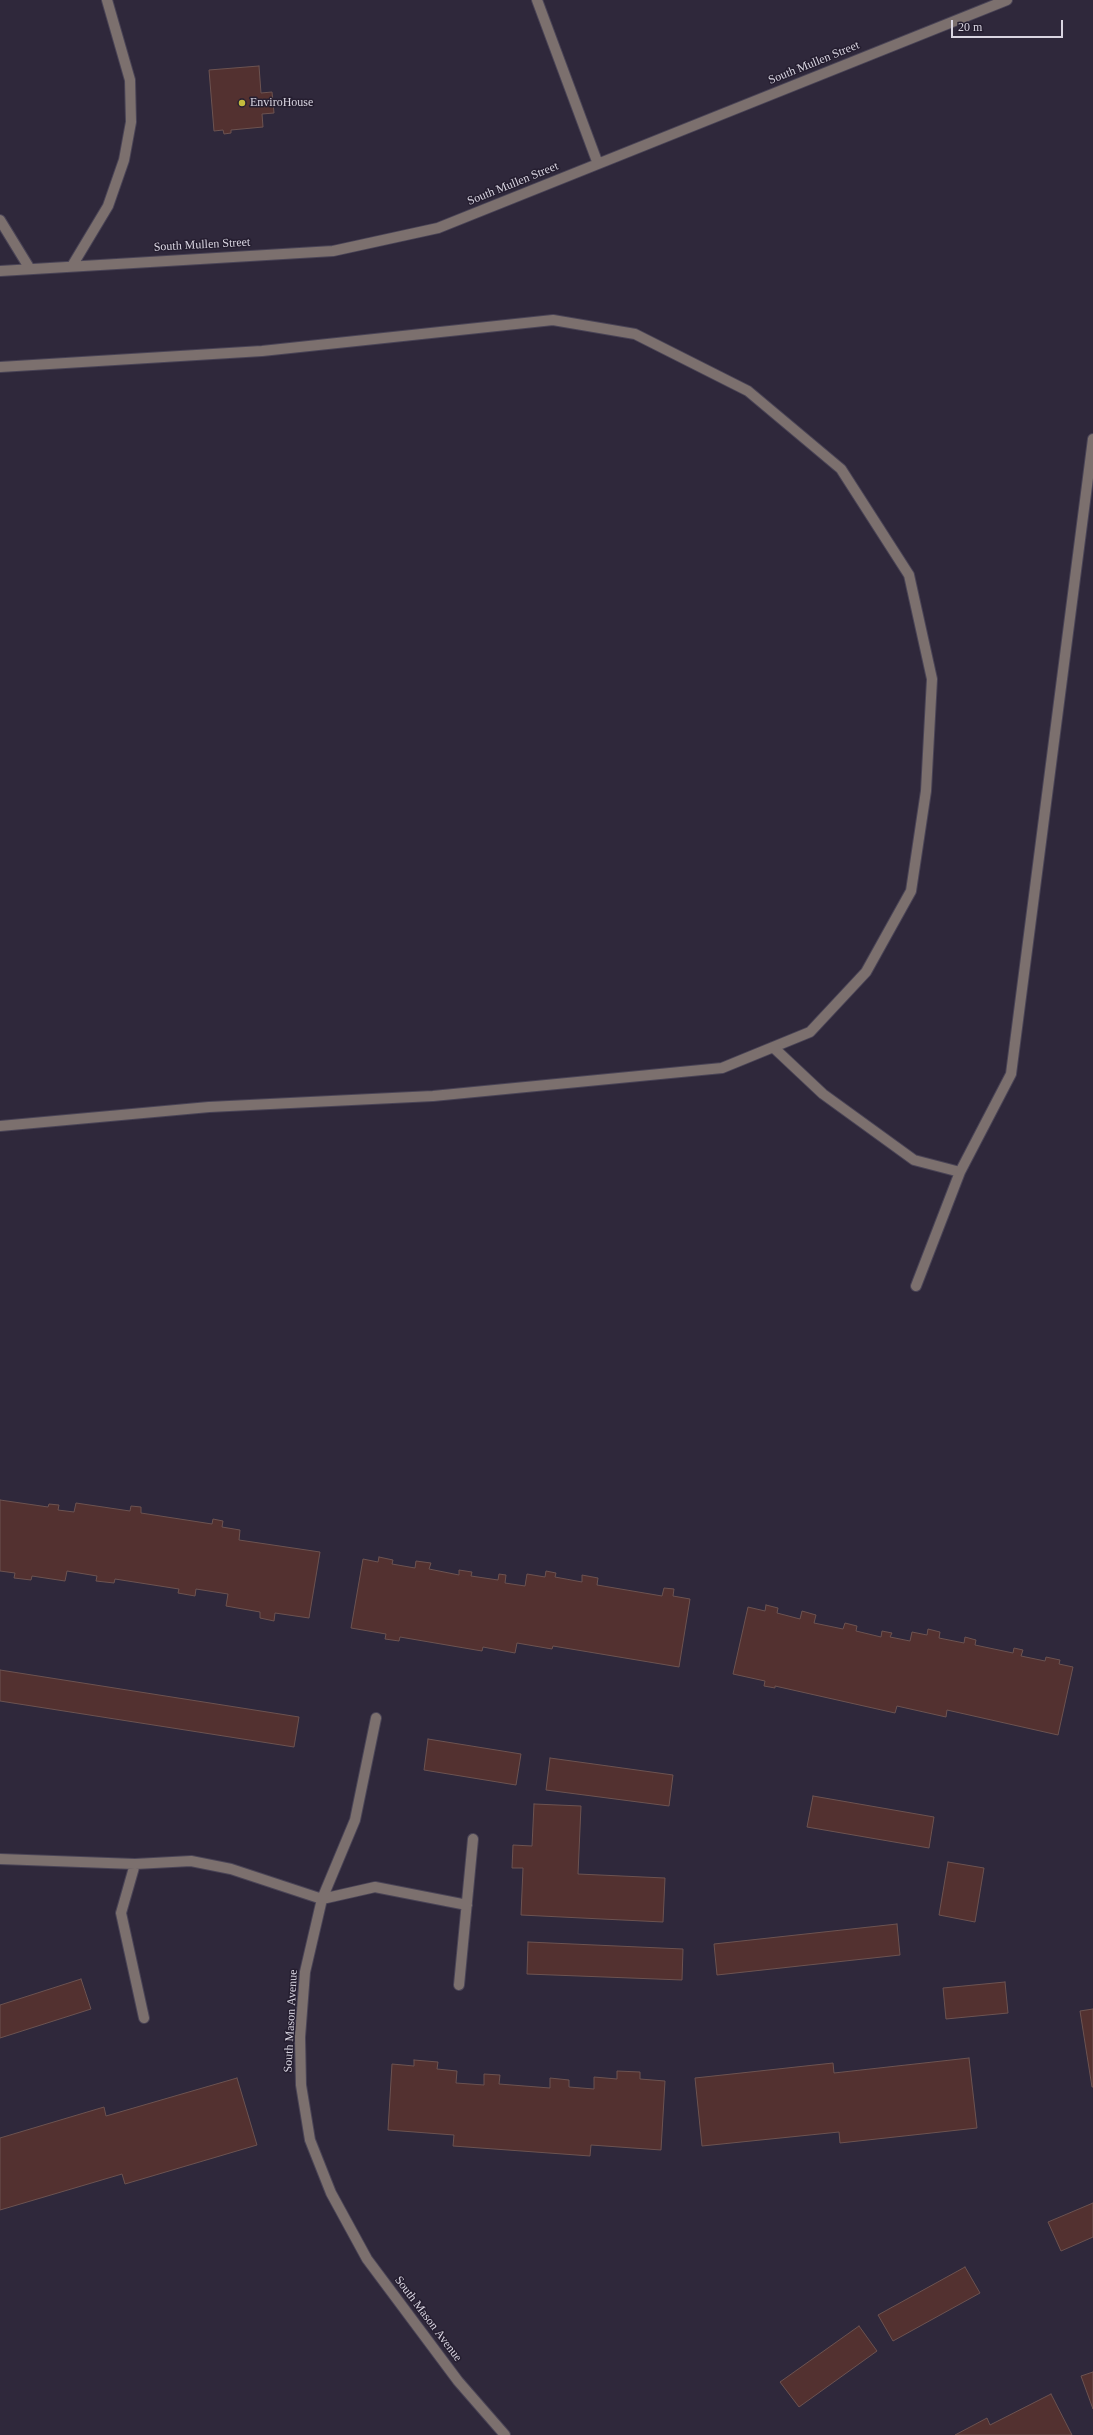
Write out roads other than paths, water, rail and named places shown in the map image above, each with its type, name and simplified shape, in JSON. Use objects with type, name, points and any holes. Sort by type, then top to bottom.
[{"type":"street","points":[[72,266],[108,206],[124,160],[131,122],[130,80],[107,0]]},
{"type":"street","points":[[537,0],[598,164]]},
{"type":"street","name":"South Mullen Street","points":[[0,271],[333,251],[438,228],[1007,0]]},
{"type":"street","points":[[0,220],[30,269]]},
{"type":"street","points":[[0,367],[262,351],[553,320],[635,334],[748,391],[841,469],[909,575],[932,679],[926,791],[911,891],[866,972],[810,1032],[722,1068],[433,1096],[209,1107],[0,1126]]},
{"type":"street","points":[[916,1286],[960,1172],[1011,1074],[1093,439]]},
{"type":"street","points":[[773,1047],[823,1094],[914,1160],[960,1172]]},
{"type":"street","name":"South Mason Avenue","points":[[376,1718],[355,1820],[322,1899],[305,1972],[300,2037],[301,2085],[310,2140],[331,2193],[367,2259],[458,2382],[506,2435]]},
{"type":"street","points":[[459,1986],[473,1839]]},
{"type":"street","points":[[0,1859],[135,1864],[191,1861],[231,1869],[322,1899],[375,1887],[467,1905]]},
{"type":"street","points":[[135,1864],[121,1913],[144,2018]]},
{"type":"place","name":"EnviroHouse","points":[[242,103]]}]
